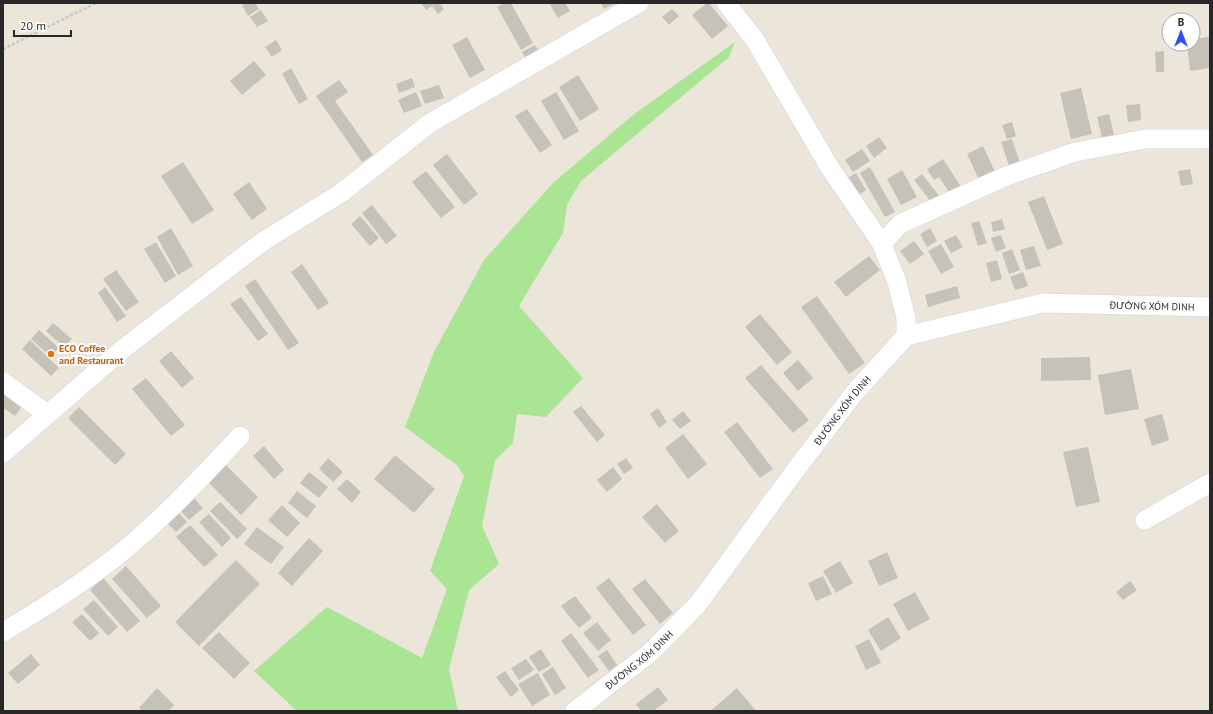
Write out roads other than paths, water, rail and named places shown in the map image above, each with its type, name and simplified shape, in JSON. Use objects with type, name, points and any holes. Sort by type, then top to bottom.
[{"type":"street","points":[[3,453],[46,414],[123,349],[262,242],[341,193],[430,123],[639,3]]},
{"type":"street","points":[[726,3],[755,40],[830,168],[882,244],[896,282],[906,318],[906,336]]},
{"type":"street","points":[[882,244],[900,224],[1004,177],[1075,152],[1146,139],[1210,139]]},
{"type":"street","name":"ĐƯỜNG XÓM DINH","points":[[575,711],[651,652],[698,604],[794,472],[855,392],[906,336],[1043,303],[1210,307]]},
{"type":"street","points":[[3,382],[46,414]]},
{"type":"street","points":[[3,632],[80,584],[113,559],[179,501],[240,436]]},
{"type":"street","points":[[1145,520],[1210,483]]},
{"type":"place","name":"ECO Coffee and Restaurant","points":[[51,354]]}]
